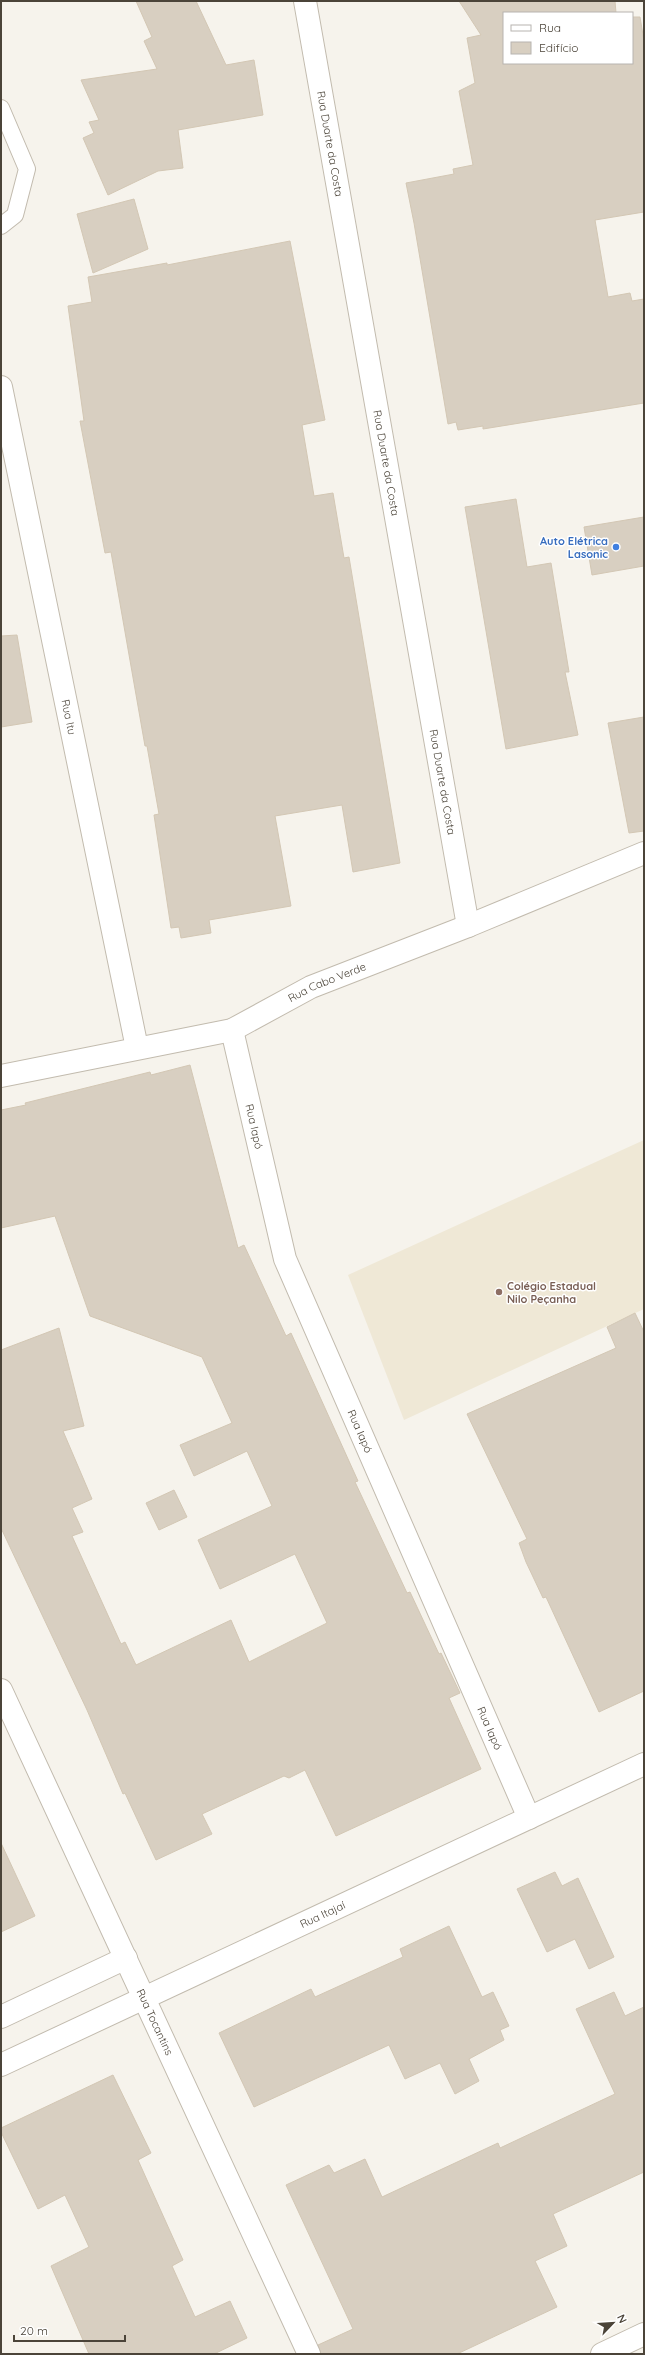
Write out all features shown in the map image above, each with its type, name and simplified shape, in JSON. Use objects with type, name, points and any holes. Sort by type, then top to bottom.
[{"type":"street","name":"Rua Duarte da Costa","points":[[304,1],[468,926]]},
{"type":"street","name":"Rua Itu","points":[[1,387],[137,1048]]},
{"type":"street","name":"Rua Cabo Verde","points":[[1,1076],[232,1030],[311,987],[468,926],[644,853]]},
{"type":"street","name":"Rua Iapó","points":[[232,1030],[285,1259],[529,1818]]},
{"type":"street","name":"Rua Tocantins","points":[[1,1690],[309,2354]]},
{"type":"street","name":"Rua Itajaí","points":[[1,2065],[644,1764]]},
{"type":"street","points":[[1,2017],[126,1958]]},
{"type":"street","points":[[602,2354],[644,2334]]},
{"type":"lane","points":[[1,108],[27,168],[15,214],[1,226]]},
{"type":"shaded area","name":"Colégio Estadual Nilo Peçanha","points":[[644,1140],[644,1309],[404,1420],[348,1275]]},
{"type":"building","points":[[136,1],[196,1],[226,65],[254,60],[263,115],[178,130],[183,168],[158,171],[108,195],[83,138],[94,133],[89,122],[99,120],[81,80],[157,69],[144,41],[152,37]]},
{"type":"building","points":[[459,1],[615,1],[616,12],[503,12],[503,64],[633,64],[633,17],[640,17],[644,41],[644,212],[595,220],[608,297],[630,293],[632,301],[644,299],[644,403],[483,429],[483,426],[458,430],[456,422],[448,424],[406,183],[454,174],[453,169],[473,165],[459,91],[475,83],[467,38],[481,35]]},
{"type":"building","points":[[134,199],[148,249],[93,273],[77,214]]},
{"type":"building","points":[[290,241],[325,420],[302,425],[314,496],[333,493],[344,558],[349,557],[400,863],[353,872],[342,805],[275,816],[291,906],[209,920],[211,933],[181,938],[179,927],[171,928],[154,815],[159,814],[147,746],[145,746],[111,552],[105,553],[80,421],[84,421],[68,306],[92,302],[88,277],[167,263],[167,265]]},
{"type":"building","points":[[516,499],[527,567],[551,563],[569,672],[565,672],[578,735],[506,749],[465,507]]},
{"type":"building","name":"Auto Elétrica Lasonic","points":[[644,517],[644,566],[592,575],[584,527]]},
{"type":"building","points":[[17,635],[32,722],[1,727],[1,636]]},
{"type":"building","points":[[644,717],[644,831],[629,833],[608,723]]},
{"type":"building","points":[[190,1065],[238,1248],[244,1245],[286,1336],[291,1333],[358,1481],[355,1482],[407,1593],[410,1592],[439,1654],[441,1653],[460,1693],[449,1698],[481,1769],[336,1836],[305,1770],[289,1778],[284,1776],[202,1814],[212,1834],[156,1860],[125,1793],[123,1794],[87,1710],[1,1528],[1,1350],[59,1328],[84,1426],[63,1431],[92,1499],[72,1508],[83,1532],[72,1536],[121,1644],[125,1642],[136,1665],[231,1620],[249,1662],[327,1623],[295,1554],[220,1589],[198,1540],[272,1506],[247,1451],[194,1476],[180,1445],[232,1423],[202,1357],[90,1316],[55,1216],[1,1228],[1,1110],[26,1105],[25,1103],[150,1072],[151,1075]]},
{"type":"building","points":[[635,1313],[644,1332],[644,1691],[599,1712],[546,1597],[543,1598],[526,1562],[519,1543],[527,1539],[467,1414],[616,1348],[607,1327]]},
{"type":"building","points":[[174,1490],[187,1517],[159,1530],[146,1503]]},
{"type":"building","points":[[1,1843],[35,1916],[1,1932]]},
{"type":"building","points":[[555,1872],[562,1886],[578,1878],[614,1957],[589,1969],[575,1939],[547,1952],[517,1889]]},
{"type":"building","points":[[449,1926],[482,1997],[493,1992],[509,2026],[500,2030],[504,2040],[469,2059],[479,2081],[455,2094],[440,2063],[405,2079],[389,2045],[254,2107],[219,2033],[311,1989],[315,1997],[403,1957],[400,1949]]},
{"type":"building","points":[[614,1992],[625,2016],[644,2007],[644,2172],[553,2214],[567,2246],[535,2261],[557,2307],[457,2354],[321,2354],[318,2345],[353,2329],[286,2185],[329,2165],[334,2173],[365,2159],[382,2197],[498,2143],[500,2148],[615,2094],[576,2009]]},
{"type":"building","points":[[113,2075],[151,2153],[138,2160],[183,2260],[172,2266],[195,2317],[230,2301],[247,2338],[214,2354],[89,2354],[51,2266],[89,2247],[65,2195],[38,2209],[1,2132],[1,2128]]},
{"type":"place","name":"Auto Elétrica Lasonic","points":[[616,547]]},
{"type":"place","name":"Colégio Estadual Nilo Peçanha","points":[[499,1292]]}]
